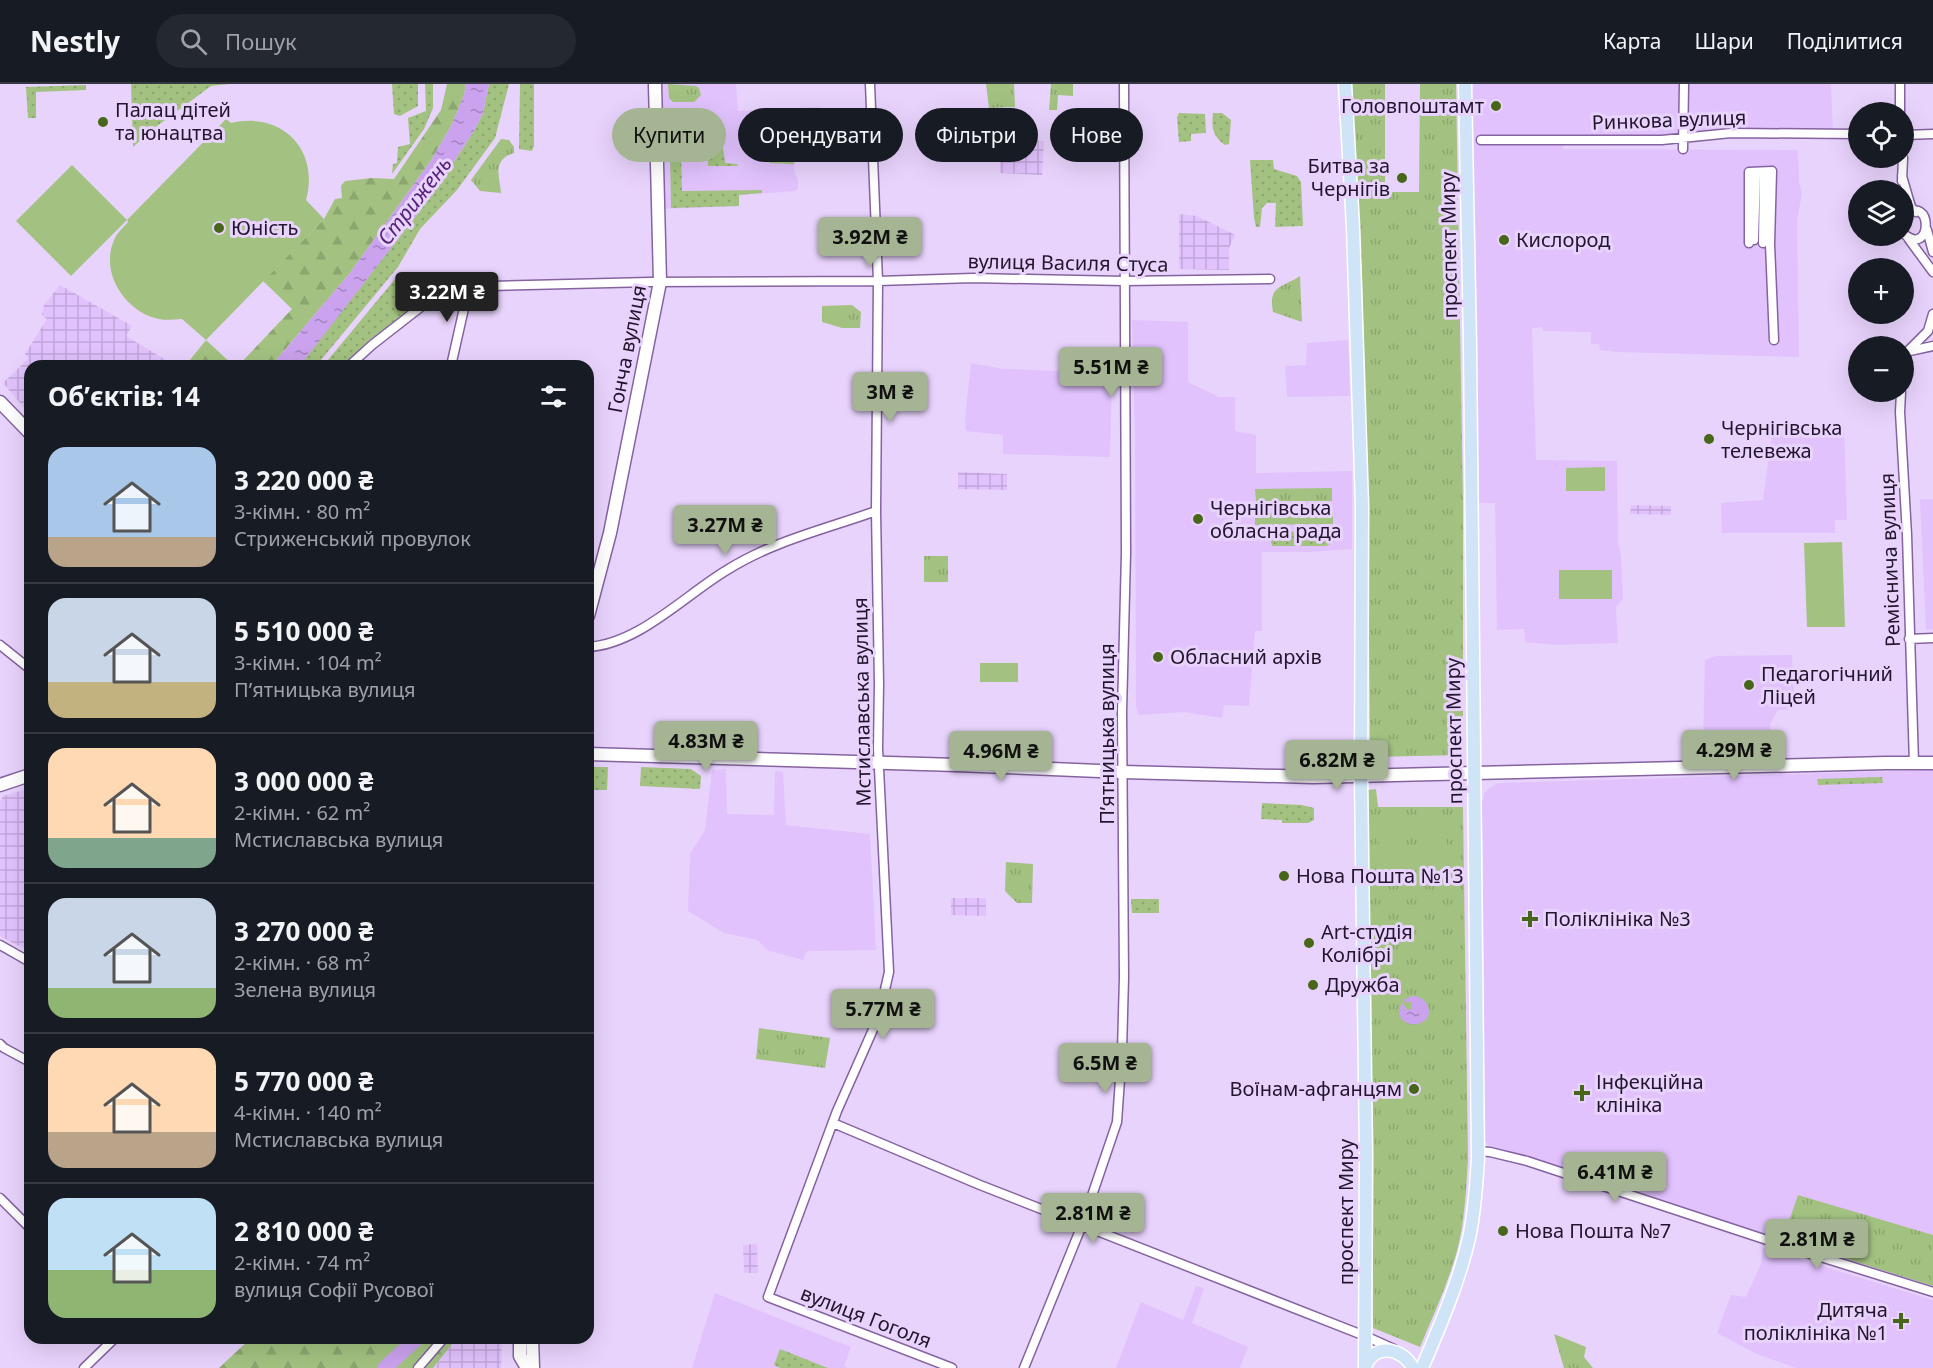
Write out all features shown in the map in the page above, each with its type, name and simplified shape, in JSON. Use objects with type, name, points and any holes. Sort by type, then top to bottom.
[{"type":"main road","name":"Гонча вулиця","points":[[594,593],[610,533],[660,282],[655,84]]},
{"type":"main road","name":"проспект Миру","points":[[1345,84],[1352,203],[1362,506],[1361,776],[1366,1176],[1365,1368]]},
{"type":"main road","name":"проспект Миру","points":[[1422,1368],[1454,1287],[1469,1238],[1475,1194],[1477,1151],[1470,344],[1465,84]]},
{"type":"main road","points":[[0,402],[24,427]]},
{"type":"main road","points":[[594,754],[1123,772],[1361,776],[1933,763]]},
{"type":"main road","points":[[0,785],[24,777]]},
{"type":"main road","points":[[520,1344],[520,1356],[527,1368]]},
{"type":"main road","points":[[532,1344],[533,1368]]},
{"type":"main road","points":[[1365,1368],[1368,1360],[1376,1354],[1387,1351],[1399,1352],[1409,1359],[1413,1368]]},
{"type":"street","name":"Мстиславська вулиця","points":[[768,1297],[832,1123],[879,1016],[889,972],[879,763],[876,511],[878,281],[870,84]]},
{"type":"street","name":"Пʼятницька вулиця","points":[[1024,1368],[1082,1225],[1117,1122],[1124,978],[1122,712],[1126,553],[1124,84]]},
{"type":"street","points":[[1683,149],[1684,84]]},
{"type":"street","points":[[1900,84],[1900,102]]},
{"type":"street","name":"Ринкова вулиця","points":[[1481,140],[1641,141],[1731,133],[1848,134]]},
{"type":"street","points":[[1914,135],[1933,134]]},
{"type":"street","points":[[1902,168],[1902,180]]},
{"type":"street","points":[[1760,172],[1755,243],[1749,172],[1772,171],[1770,244],[1774,340]]},
{"type":"street","points":[[1902,176],[1911,207],[1930,225],[1933,252]]},
{"type":"street","points":[[1914,214],[1920,214]]},
{"type":"street","points":[[1914,239],[1921,237],[1930,225]]},
{"type":"street","points":[[1914,246],[1933,272]]},
{"type":"street","name":"вулиця Василя Стуса","points":[[356,360],[440,292],[450,287],[974,278],[1124,281],[1270,279]]},
{"type":"street","points":[[452,360],[469,286]]},
{"type":"street","points":[[1914,346],[1928,330],[1933,314]]},
{"type":"street","points":[[1914,352],[1933,346]]},
{"type":"street","name":"Реміснича вулиця","points":[[1900,402],[1914,764]]},
{"type":"street","points":[[594,646],[631,634],[726,570],[761,552],[828,526],[876,511]]},
{"type":"street","points":[[1909,639],[1933,638]]},
{"type":"street","points":[[0,645],[24,664]]},
{"type":"street","points":[[0,945],[24,959]]},
{"type":"street","points":[[0,1044],[24,1059]]},
{"type":"street","points":[[832,1123],[913,1158],[1365,1336],[1399,1352]]},
{"type":"street","points":[[1477,1151],[1527,1161],[1933,1292]]},
{"type":"street","points":[[0,1198],[24,1222]]},
{"type":"street","name":"вулиця Гоголя","points":[[768,1297],[952,1368]]},
{"type":"street","points":[[84,1368],[109,1344]]},
{"type":"street","points":[[418,1368],[439,1344]]},
{"type":"shaded area","points":[[661,84],[736,84],[738,162],[795,162],[798,188],[796,191],[739,195],[739,206],[663,209],[662,162],[726,162],[726,108],[661,108]]},
{"type":"shaded area","points":[[1472,84],[1831,84],[1833,131],[1563,137],[1563,149],[1798,150],[1799,182],[1802,193],[1797,221],[1799,357],[1618,352],[1600,350],[1599,344],[1591,344],[1591,332],[1543,331],[1542,327],[1532,328],[1536,460],[1617,461],[1618,544],[1621,555],[1623,599],[1616,607],[1618,643],[1555,645],[1525,642],[1524,629],[1497,630],[1495,503],[1479,503]]},
{"type":"shaded area","points":[[1038,140],[1044,141],[1042,175],[1000,173],[1000,162],[1038,162]]},
{"type":"shaded area","points":[[1179,214],[1197,216],[1235,235],[1229,248],[1229,270],[1179,269]]},
{"type":"shaded area","points":[[60,285],[132,326],[126,336],[165,360],[27,360],[29,358],[25,354],[47,319],[42,315],[44,305]]},
{"type":"shaded area","points":[[1132,320],[1188,322],[1188,382],[1219,397],[1235,397],[1235,431],[1256,435],[1256,473],[1352,471],[1352,549],[1262,552],[1262,631],[1255,631],[1249,706],[1224,705],[1222,718],[1184,712],[1139,715],[1136,707],[1135,435]]},
{"type":"shaded area","points":[[1348,340],[1350,396],[1287,397],[1285,366],[1306,365],[1307,343]]},
{"type":"shaded area","points":[[24,363],[24,408],[3,383]]},
{"type":"shaded area","points":[[971,363],[1003,369],[1112,373],[1110,457],[1003,454],[1003,435],[966,431],[965,419]]},
{"type":"shaded area","points":[[1773,427],[1844,428],[1847,520],[1835,520],[1835,533],[1722,533],[1721,503],[1763,500]]},
{"type":"shaded area","points":[[958,472],[1007,474],[1007,490],[958,489]]},
{"type":"shaded area","points":[[1920,499],[1933,499],[1933,629],[1926,630]]},
{"type":"shaded area","points":[[1631,505],[1671,506],[1671,515],[1630,514]]},
{"type":"shaded area","name":"Педагогічний Ліцей","points":[[1792,655],[1795,709],[1778,710],[1770,724],[1771,743],[1703,744],[1705,660],[1717,656]]},
{"type":"shaded area","points":[[726,769],[727,814],[774,815],[775,771],[783,772],[786,825],[870,834],[876,950],[807,951],[803,960],[767,950],[758,940],[724,933],[688,911],[690,854],[705,830],[712,770]]},
{"type":"shaded area","points":[[1933,770],[1933,1289],[1492,1148],[1484,1141],[1481,806],[1485,792],[1491,787],[1499,783]]},
{"type":"shaded area","points":[[24,790],[24,949],[0,936],[0,802],[3,796]]},
{"type":"shaded area","points":[[951,898],[986,898],[986,916],[951,915]]},
{"type":"shaded area","points":[[757,1244],[758,1273],[744,1273],[743,1245]]},
{"type":"shaded area","points":[[1763,1248],[1933,1300],[1933,1368],[1797,1368],[1759,1355],[1717,1333],[1731,1295],[1746,1297],[1761,1264]]},
{"type":"shaded area","points":[[1196,1286],[1204,1288],[1192,1323],[1248,1347],[1240,1368],[1116,1368],[1141,1302],[1183,1320]]},
{"type":"shaded area","points":[[715,1293],[851,1347],[844,1366],[848,1368],[692,1368]]},
{"type":"shaded area","points":[[452,1344],[502,1344],[501,1368],[433,1368]]},
{"type":"green space","points":[[131,84],[229,84],[211,86],[153,129],[133,147]]},
{"type":"green space","points":[[392,84],[418,84],[418,106],[400,116],[394,114]]},
{"type":"green space","points":[[425,84],[433,84],[433,108],[424,129],[392,174],[393,164],[397,163],[398,147],[410,144],[408,118],[426,111]]},
{"type":"green space","points":[[447,84],[466,84],[452,124],[432,159],[350,273],[277,360],[244,360],[292,309],[263,281],[324,219],[335,199],[342,198],[341,186],[345,181],[372,178],[394,179],[441,110]]},
{"type":"green space","points":[[489,84],[509,84],[495,138],[457,190],[420,229],[398,267],[321,360],[304,360],[432,195],[474,131],[483,113]]},
{"type":"green space","points":[[520,84],[534,84],[534,146],[532,151],[519,149]]},
{"type":"green space","points":[[668,84],[696,86],[701,95],[694,102],[673,102],[669,98]]},
{"type":"green space","points":[[986,84],[1014,84],[1015,107],[989,108]]},
{"type":"green space","points":[[1051,84],[1073,84],[1073,96],[1058,95],[1057,108],[1049,110]]},
{"type":"green space","points":[[1351,84],[1385,84],[1385,192],[1419,192],[1420,84],[1456,84],[1463,504],[1463,755],[1370,757],[1368,506],[1362,278]]},
{"type":"green space","points":[[86,85],[86,90],[36,92],[36,118],[28,118],[26,87]]},
{"type":"green space","points":[[1179,113],[1205,114],[1206,133],[1191,134],[1191,141],[1179,142],[1177,117]]},
{"type":"green space","points":[[1213,113],[1222,113],[1231,120],[1229,144],[1225,145],[1215,135],[1212,123]]},
{"type":"green space","name":"Юність","points":[[226,119],[231,123],[249,121],[266,123],[281,129],[293,138],[302,150],[307,165],[309,182],[306,200],[324,219],[206,340],[182,319],[153,318],[129,303],[121,294],[111,272],[110,260],[111,248],[116,236],[128,222],[127,220]]},
{"type":"green space","points":[[501,139],[509,140],[514,147],[514,153],[502,160],[500,165],[501,193],[480,191],[471,180]]},
{"type":"green space","points":[[1250,160],[1273,160],[1274,169],[1297,176],[1301,182],[1303,226],[1275,227],[1276,203],[1267,203],[1262,208],[1260,227],[1256,227]]},
{"type":"green space","points":[[670,162],[681,162],[682,191],[762,190],[762,193],[739,195],[739,206],[671,208]]},
{"type":"green space","points":[[708,162],[725,162],[738,166],[708,166]]},
{"type":"green space","points":[[769,162],[794,162],[794,164]]},
{"type":"green space","points":[[72,165],[127,220],[71,276],[16,221]]},
{"type":"green space","points":[[400,273],[428,285],[441,287],[375,338],[351,360],[328,360]]},
{"type":"green space","points":[[1300,276],[1302,322],[1273,312],[1272,303],[1278,288]]},
{"type":"green space","points":[[852,305],[861,312],[860,328],[842,328],[822,322],[822,306]]},
{"type":"green space","points":[[206,340],[228,360],[190,360]]},
{"type":"green space","points":[[1605,467],[1605,491],[1566,491],[1566,468]]},
{"type":"green space","points":[[1332,488],[1332,501],[1256,501],[1255,489]]},
{"type":"green space","points":[[1333,512],[1333,524],[1255,525],[1255,513]]},
{"type":"green space","points":[[1334,531],[1334,542],[1326,546],[1272,546],[1270,537],[1274,532]]},
{"type":"green space","points":[[1842,542],[1845,627],[1807,627],[1804,543]]},
{"type":"green space","points":[[924,556],[948,556],[948,582],[924,582]]},
{"type":"green space","points":[[1559,570],[1612,570],[1612,599],[1559,599]]},
{"type":"green space","points":[[980,663],[1018,663],[1018,682],[980,682]]},
{"type":"green space","points":[[594,767],[608,767],[607,790],[594,790]]},
{"type":"green space","points":[[641,767],[691,769],[701,776],[700,789],[640,786]]},
{"type":"green space","points":[[1882,777],[1883,783],[1818,785],[1817,779]]},
{"type":"green space","points":[[1376,789],[1378,807],[1463,807],[1468,1159],[1466,1193],[1457,1251],[1420,1347],[1373,1328],[1368,790]]},
{"type":"green space","points":[[1262,803],[1302,805],[1314,808],[1314,820],[1308,823],[1282,823],[1282,820],[1261,819]]},
{"type":"green space","points":[[1379,819],[1405,819],[1405,862],[1379,862]]},
{"type":"green space","points":[[1422,821],[1447,821],[1447,864],[1422,864]]},
{"type":"green space","points":[[1006,862],[1033,864],[1032,903],[1017,903],[1005,891]]},
{"type":"green space","points":[[1131,899],[1159,899],[1159,913],[1132,913]]},
{"type":"green space","points":[[759,1028],[830,1038],[825,1068],[756,1059]]},
{"type":"green space","points":[[1798,1195],[1933,1235],[1933,1286],[1783,1239]]},
{"type":"green space","points":[[1554,1334],[1586,1347],[1584,1357],[1593,1368],[1564,1368]]},
{"type":"green space","points":[[245,1344],[452,1344],[433,1368],[219,1368]]},
{"type":"green space","points":[[780,1349],[828,1368],[780,1368],[774,1365]]},
{"type":"water","name":"Стрижень","points":[[466,84],[489,84],[483,113],[474,131],[432,195],[305,360],[277,360],[350,273],[432,159],[452,124]]},
{"type":"water","points":[[1412,996],[1422,998],[1428,1006],[1429,1014],[1420,1023],[1406,1023],[1399,1012],[1402,1002],[1407,1010],[1412,1009],[1411,1002],[1403,1000]]},
{"type":"waterway","name":"Стрижень","points":[[385,1368],[411,1344]]},
{"type":"place","name":"Головпоштамт","points":[[1496,106]]},
{"type":"place","name":"Палац дітей та юнацтва","points":[[103,122]]},
{"type":"place","name":"Битва за Чернігів","points":[[1402,178]]},
{"type":"place","name":"Юність","points":[[219,228]]},
{"type":"place","name":"Кислород","points":[[1504,240]]},
{"type":"place","name":"Чернігівська телевежа","points":[[1709,439]]},
{"type":"place","name":"Чернігівська обласна рада","points":[[1198,519]]},
{"type":"place","name":"Обласний архів","points":[[1158,657]]},
{"type":"place","name":"Педагогічний Ліцей","points":[[1749,685]]},
{"type":"place","name":"Нова Пошта №13","points":[[1284,876]]},
{"type":"place","name":"Поліклініка №3","points":[[1530,919]]},
{"type":"place","name":"Art-студія Колібрі","points":[[1309,943]]},
{"type":"place","name":"Дружба","points":[[1313,985]]},
{"type":"place","name":"Воїнам-афганцям","points":[[1414,1089]]},
{"type":"place","name":"Інфекційна клініка","points":[[1582,1093]]},
{"type":"place","name":"Нова Пошта №7","points":[[1503,1231]]},
{"type":"place","name":"Дитяча поліклініка №1","points":[[1901,1321]]}]
